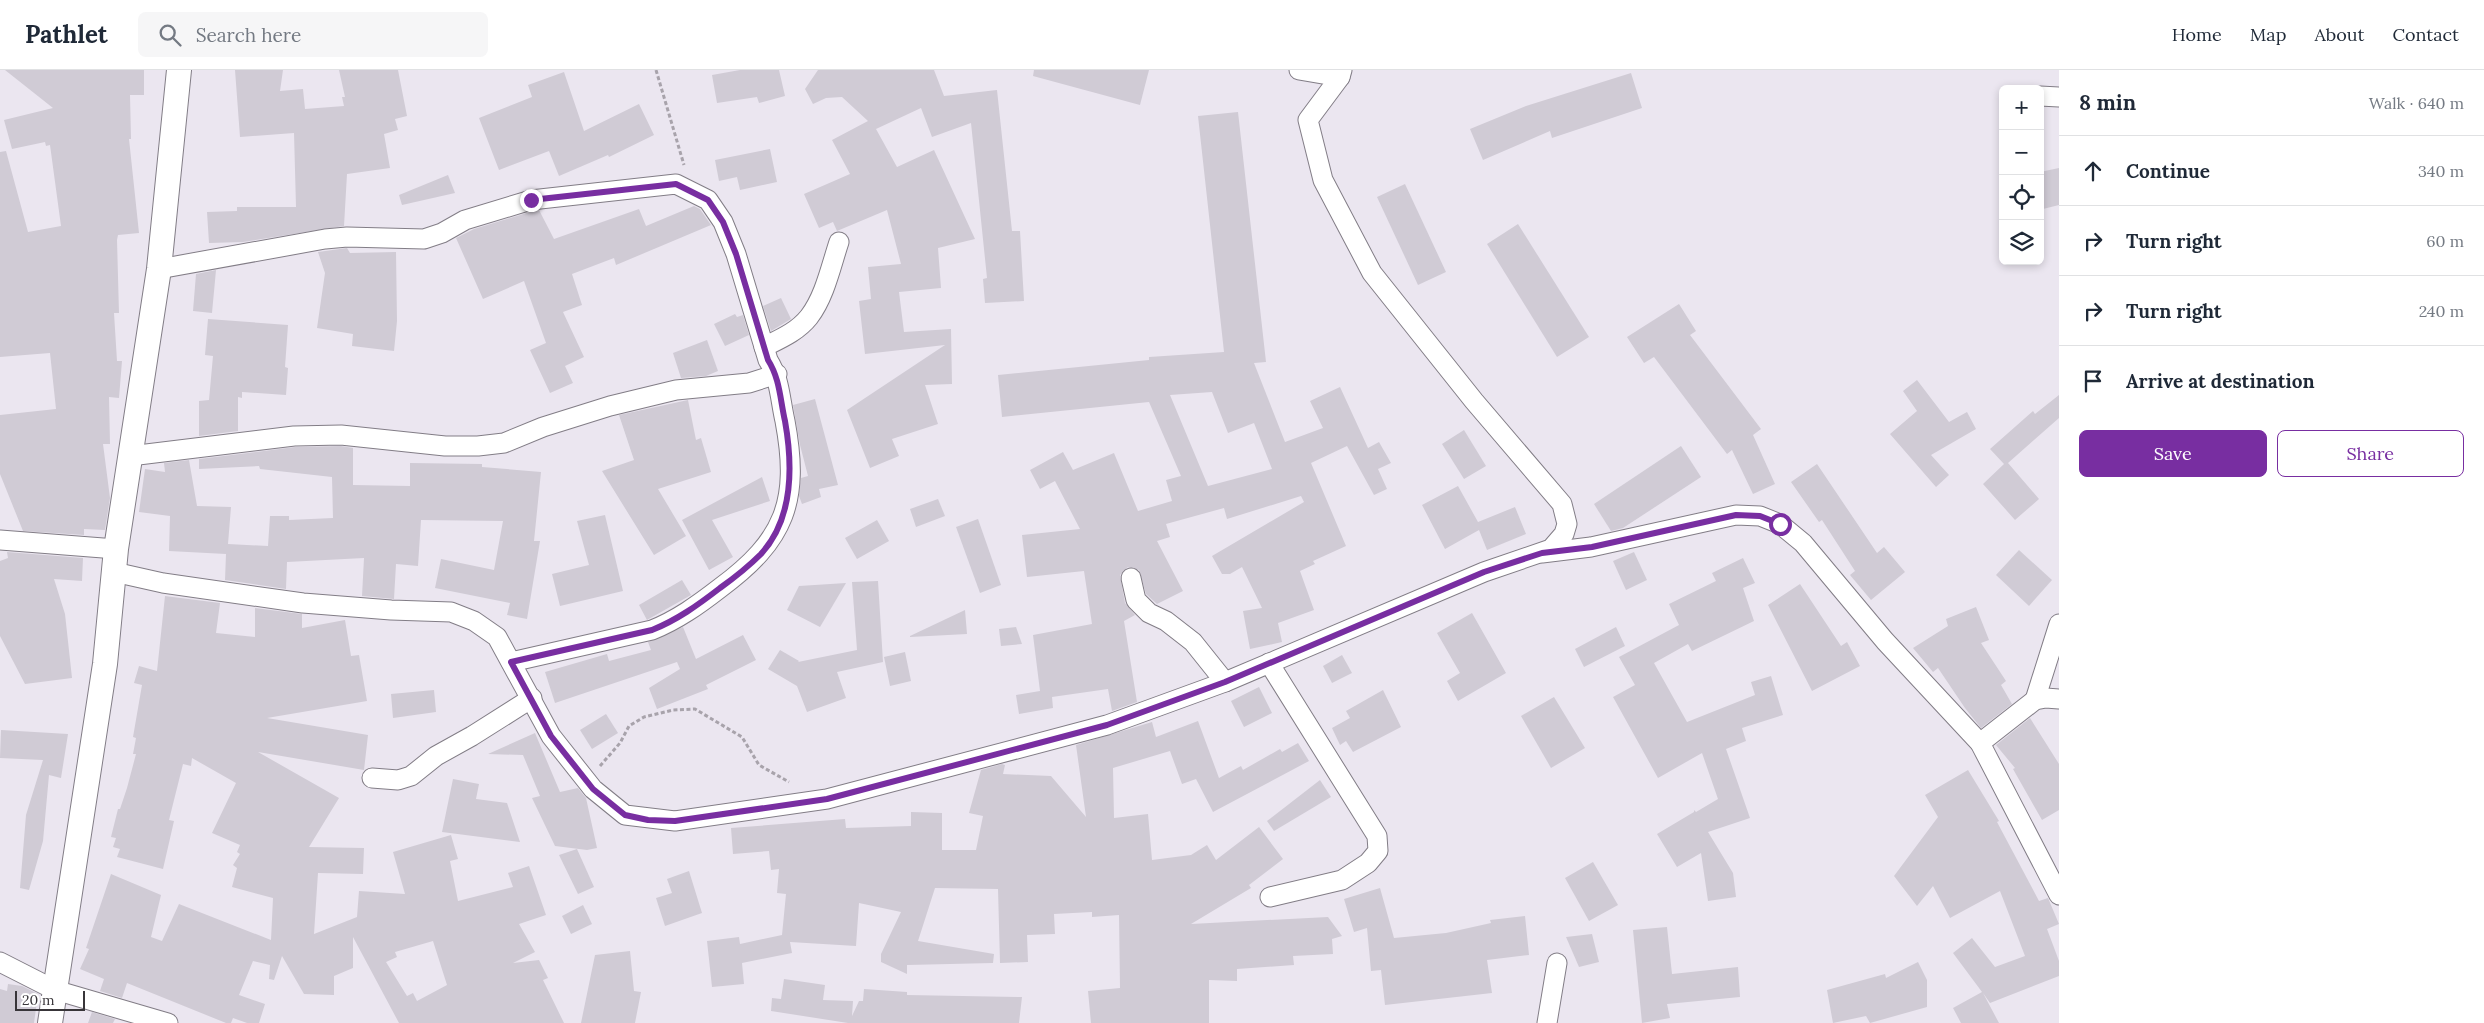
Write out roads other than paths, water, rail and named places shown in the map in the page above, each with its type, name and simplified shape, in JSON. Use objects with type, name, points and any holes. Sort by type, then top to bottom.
[{"type":"street","points":[[50,1023],[105,664],[116,548],[159,269],[179,70]]},
{"type":"street","points":[[1298,70],[1341,73]]},
{"type":"street","points":[[114,572],[163,583],[303,603],[392,610],[451,612],[474,621],[497,637],[532,698],[551,736],[593,789],[625,815],[648,820],[675,821],[813,802],[1107,725],[1225,682],[1484,572],[1551,549],[1564,534],[1567,524],[1562,504],[1474,401],[1372,273],[1323,180],[1308,120],[1341,73]]},
{"type":"street","points":[[2044,96],[2059,97]]},
{"type":"street","points":[[159,269],[325,239],[347,237],[424,239],[442,234],[465,220],[531,200],[676,184],[708,200],[723,222],[736,254],[768,360],[777,374],[788,436],[790,486],[786,508],[762,553],[742,572],[671,622],[643,632],[511,662]]},
{"type":"street","points":[[764,347],[788,335],[809,317],[828,279],[839,242]]},
{"type":"street","points":[[130,456],[294,436],[342,435],[445,446],[487,445],[504,442],[543,427],[610,406],[676,390],[750,383],[777,374]]},
{"type":"street","points":[[1542,553],[1592,547],[1736,515],[1760,516],[1780,524],[1803,543],[1885,641],[1980,742],[2059,895]]},
{"type":"street","points":[[0,540],[116,548]]},
{"type":"street","points":[[1131,578],[1136,600],[1149,613],[1166,621],[1193,642],[1225,682]]},
{"type":"street","points":[[2035,700],[2059,624]]},
{"type":"street","points":[[1269,663],[1377,836],[1378,851],[1368,862],[1342,880],[1270,897]]},
{"type":"street","points":[[372,778],[398,780],[411,776],[436,756],[532,698]]},
{"type":"street","points":[[1980,742],[2035,700],[2046,698],[2059,699]]},
{"type":"street","points":[[0,962],[55,990],[168,1023]]},
{"type":"street","points":[[1547,1023],[1557,963]]}]
